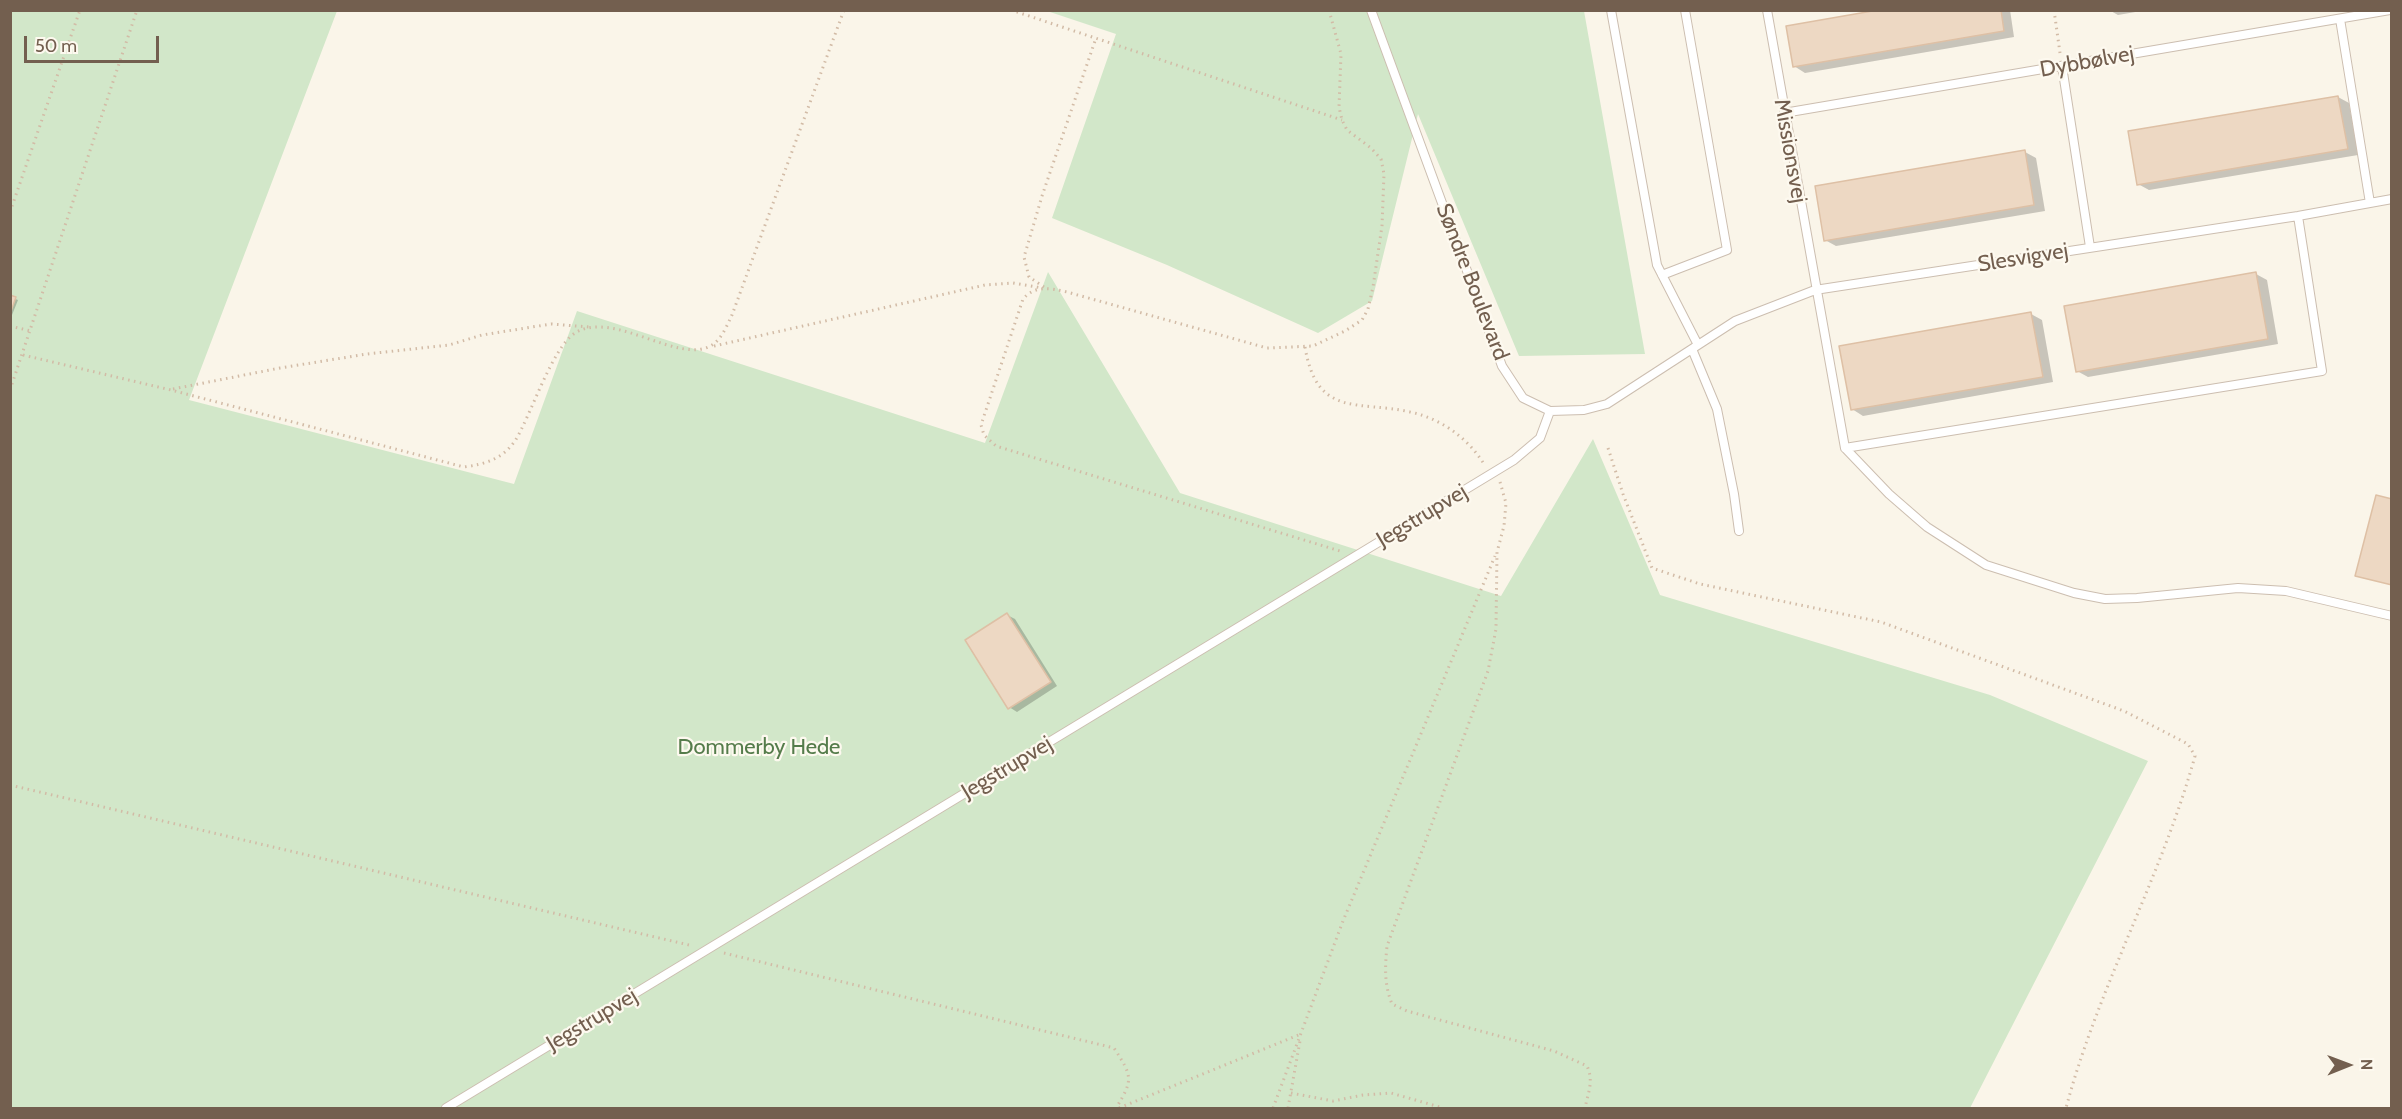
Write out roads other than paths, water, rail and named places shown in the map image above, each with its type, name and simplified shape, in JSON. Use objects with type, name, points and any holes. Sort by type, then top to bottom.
[{"type":"lane","name":"Søndre Boulevard","points":[[1371,10],[1502,366],[1523,398],[1550,411],[1584,411],[1607,404],[1670,364]]},
{"type":"lane","points":[[1611,10],[1657,265],[1695,347],[1717,409],[1739,531]]},
{"type":"lane","points":[[1662,275],[1727,250],[1685,10]]},
{"type":"lane","name":"Missionsvej","points":[[1767,10],[1815,291],[1845,448]]},
{"type":"lane","name":"Dybbølvej","points":[[1784,113],[2390,10]]},
{"type":"lane","points":[[2340,19],[2370,203]]},
{"type":"lane","points":[[2061,66],[2090,247]]},
{"type":"lane","name":"Slesvigvej","points":[[1670,364],[1735,321],[1815,291],[2298,216],[2391,199]]},
{"type":"lane","points":[[1845,448],[2322,372],[2298,216]]},
{"type":"lane","name":"Jegstrupvej","points":[[446,1108],[1514,460],[1540,438],[1550,411]]},
{"type":"lane","points":[[1845,448],[1877,482],[1927,527],[1986,565],[2074,593],[2105,599],[2238,588],[2286,591],[2391,616]]},
{"type":"park label","name":"Dommerby Hede","points":[[759,748]]}]
